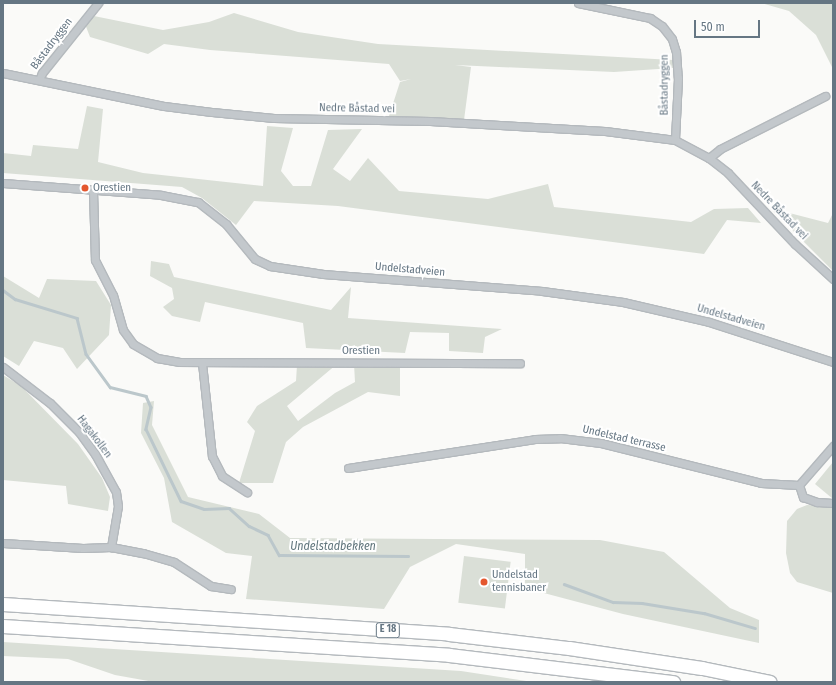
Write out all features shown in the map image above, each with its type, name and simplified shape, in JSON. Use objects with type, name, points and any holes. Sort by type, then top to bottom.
[{"type":"highway","name":"E 18","points":[[3,604],[449,634],[569,648],[702,668],[770,682]]},
{"type":"highway","name":"E 18","points":[[3,626],[450,655],[673,682]]},
{"type":"street","name":"Båstadryggen","points":[[39,80],[42,72],[98,3]]},
{"type":"street","name":"Båstadryggen","points":[[578,3],[650,18],[662,26],[672,39],[676,52],[678,78],[675,140]]},
{"type":"street","name":"Nedre Båstad vei","points":[[3,73],[164,106],[258,117],[327,120],[430,121],[605,131],[675,140],[709,158],[728,173],[795,244],[833,279]]},
{"type":"street","points":[[709,158],[720,149],[825,96]]},
{"type":"street","name":"Undelstadveien","points":[[3,183],[161,195],[198,202],[226,224],[255,259],[270,266],[323,274],[542,291],[623,302],[716,324],[833,362]]},
{"type":"street","name":"Orestien","points":[[93,190],[95,260],[113,296],[123,330],[133,344],[157,358],[168,362],[202,363],[520,363]]},
{"type":"street","points":[[202,363],[212,456],[222,476],[246,492]]},
{"type":"street","name":"Hagakollen","points":[[3,367],[50,403],[79,432],[95,454],[116,492],[118,506],[111,547]]},
{"type":"street","name":"Undelstad terrasse","points":[[348,468],[535,439],[560,438],[601,443],[761,483],[799,485]]},
{"type":"street","points":[[833,446],[799,485],[803,497],[817,502],[833,502]]},
{"type":"street","points":[[3,543],[83,548],[111,547],[143,553],[162,560],[174,562],[211,586],[231,589]]},
{"type":"shaded area","points":[[761,3],[833,3],[833,69],[816,35],[789,11]]},
{"type":"shaded area","points":[[234,13],[298,32],[378,44],[673,60],[673,68],[614,72],[455,65],[471,67],[464,120],[389,116],[400,82],[411,79],[400,81],[389,64],[210,50],[164,44],[148,54],[90,37],[85,24],[89,15],[163,30],[209,22]]},
{"type":"shaded area","points":[[87,106],[103,109],[98,162],[143,173],[263,186],[267,126],[293,128],[281,171],[293,186],[311,186],[328,130],[362,129],[333,169],[350,181],[368,158],[399,191],[488,199],[548,184],[554,207],[691,222],[714,209],[748,208],[761,223],[727,220],[704,254],[338,206],[254,201],[236,225],[202,198],[182,187],[3,173],[3,153],[31,156],[33,145],[78,149]]},
{"type":"shaded area","points":[[770,208],[828,223],[833,213],[833,271]]},
{"type":"shaded area","points":[[151,261],[169,264],[174,277],[331,310],[351,287],[348,318],[502,329],[485,337],[483,353],[449,351],[449,333],[410,332],[405,353],[306,348],[303,323],[205,302],[200,322],[172,316],[163,307],[174,299],[172,288],[150,276]]},
{"type":"shaded area","points":[[3,276],[39,298],[47,279],[96,281],[111,305],[109,335],[77,369],[63,348],[34,341],[19,366],[3,356]]},
{"type":"shaded area","points":[[337,364],[287,406],[298,421],[335,393],[355,382],[354,364],[400,364],[400,396],[368,392],[303,427],[286,442],[273,483],[239,483],[255,431],[247,422],[257,406],[296,381],[297,365]]},
{"type":"shaded area","points":[[3,375],[21,386],[78,444],[102,478],[110,497],[108,511],[68,504],[66,486],[3,480]]},
{"type":"shaded area","points":[[154,401],[152,425],[188,497],[259,514],[290,538],[600,540],[664,552],[730,608],[759,620],[759,643],[623,614],[525,588],[525,554],[456,544],[410,567],[384,609],[246,599],[252,556],[226,553],[172,522],[164,478],[141,433],[143,403]]},
{"type":"shaded area","points":[[833,462],[833,499],[815,484]]},
{"type":"shaded area","points":[[807,505],[833,506],[833,593],[797,582],[790,573],[786,553],[787,521],[797,509]]},
{"type":"shaded area","name":"Undelstad tennisbaner","points":[[464,556],[511,562],[505,608],[458,603]]},
{"type":"shaded area","points":[[3,642],[461,671],[533,682],[154,682],[115,675],[68,659],[3,656]]},
{"type":"waterway","name":"Undelstadbekken","points":[[3,290],[15,299],[77,318],[86,354],[110,387],[146,396],[151,407],[146,429],[181,501],[204,509],[229,508],[249,526],[268,535],[279,555],[408,556]]},
{"type":"waterway","points":[[564,584],[613,602],[642,603],[704,613],[755,628]]},
{"type":"place","name":"Orestien","points":[[85,188]]},
{"type":"place","name":"Undelstad tennisbaner","points":[[484,582]]}]
